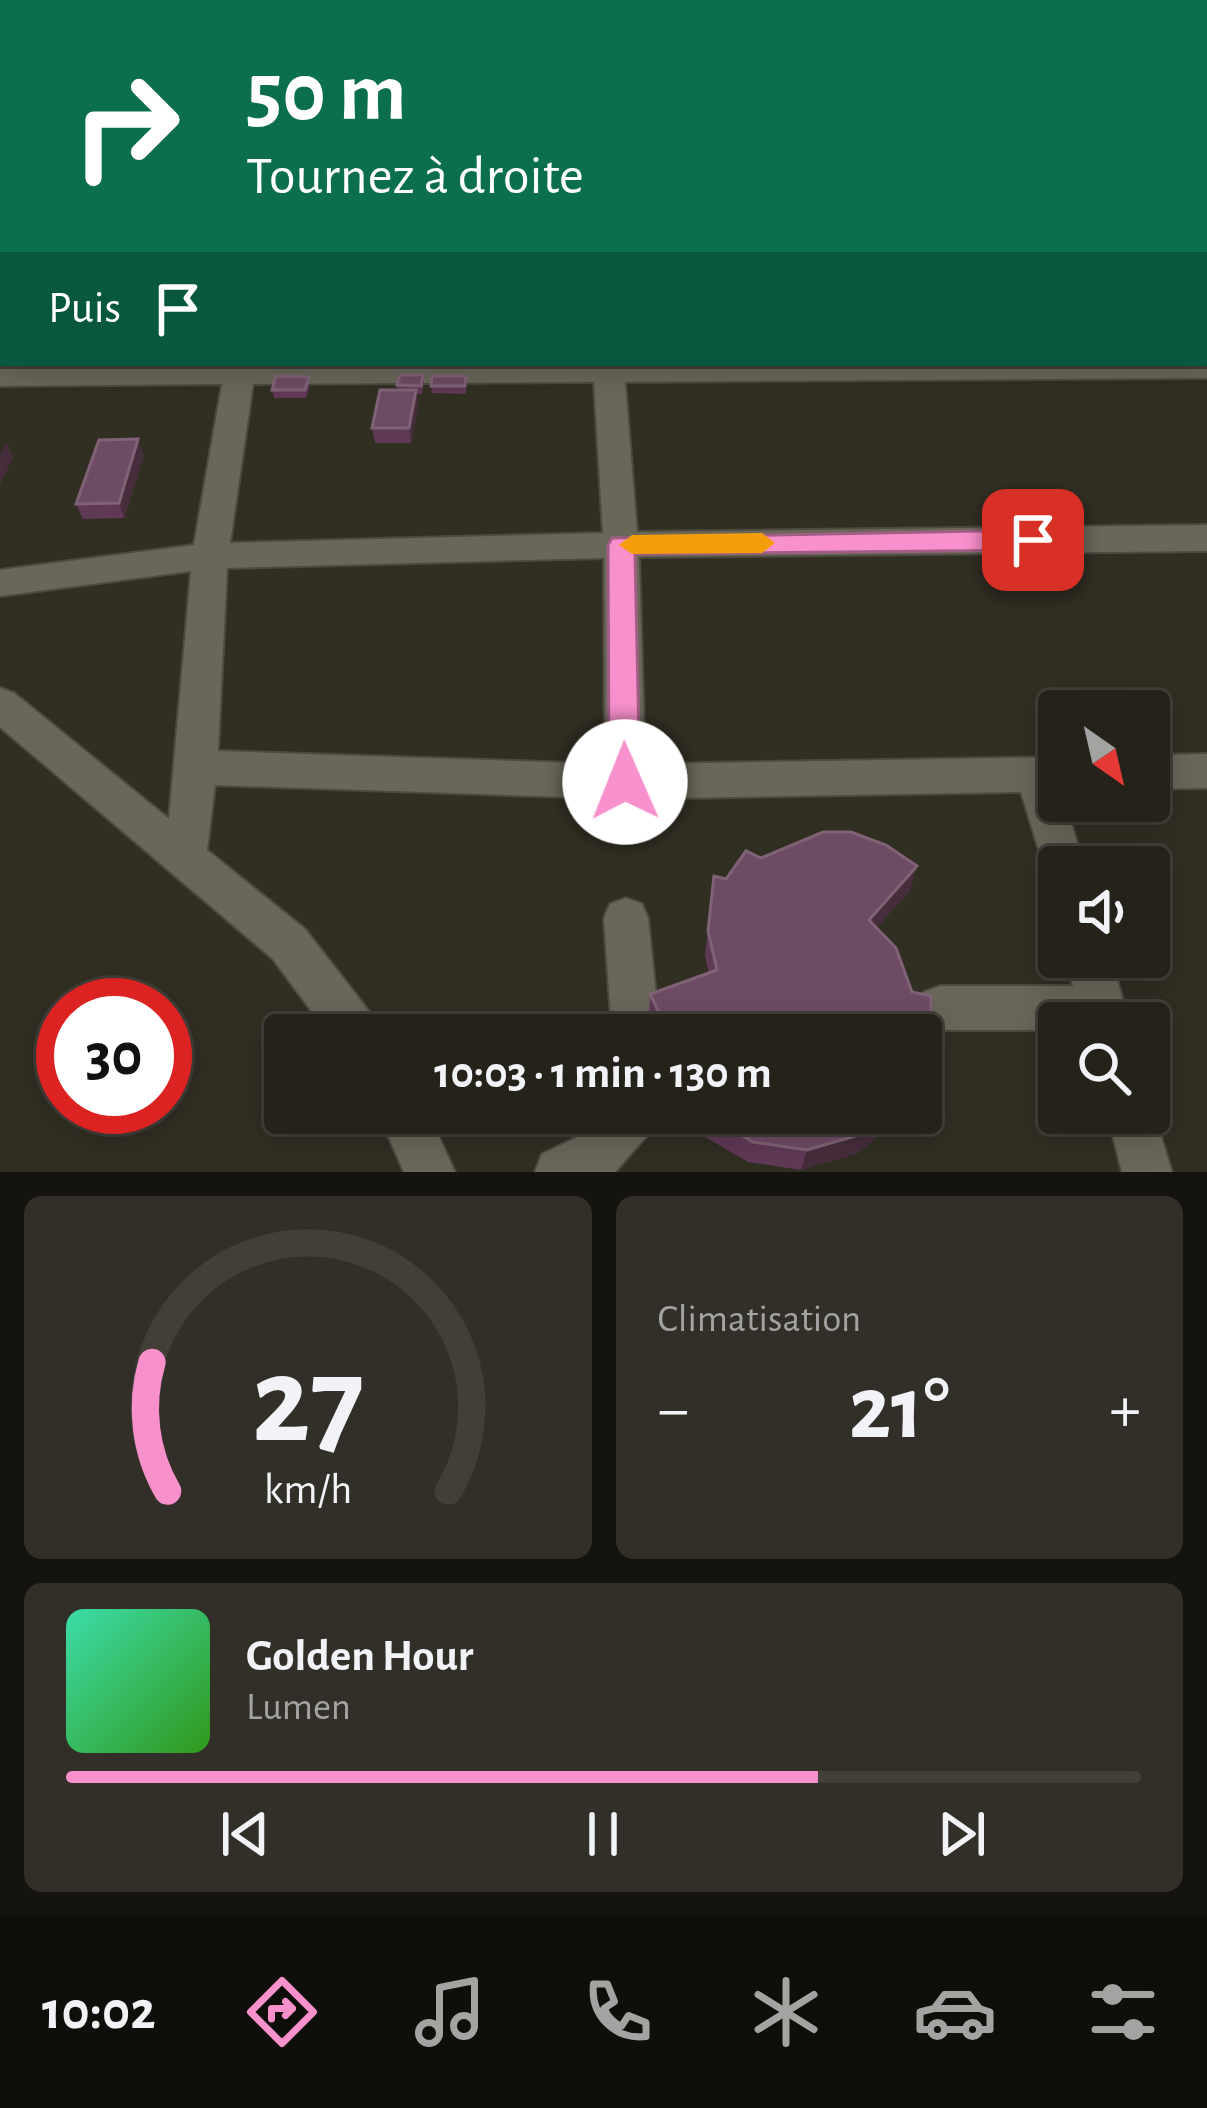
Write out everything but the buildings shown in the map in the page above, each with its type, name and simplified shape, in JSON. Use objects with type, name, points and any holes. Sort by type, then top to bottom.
[{"type":"street","points":[[0,376],[1207,368]]},
{"type":"street","points":[[608,369],[621,545],[625,782]]},
{"type":"street","points":[[184,860],[197,767],[211,556],[239,373]]},
{"type":"street","points":[[0,583],[211,556],[1207,538]]},
{"type":"street","points":[[0,704],[289,944],[342,1014]]},
{"type":"street","points":[[197,767],[625,782],[1038,774]]},
{"type":"street","points":[[1170,772],[1207,771]]},
{"type":"street","points":[[626,918],[634,1014]]},
{"type":"street","points":[[940,1008],[1038,1012]]},
{"type":"street","points":[[412,1134],[430,1172]]},
{"type":"street","points":[[560,1172],[602,1152],[617,1134]]},
{"type":"street","points":[[1137,1134],[1147,1172]]},
{"type":"slow traffic","points":[[632,545],[762,543]]},
{"type":"route","points":[[625,782],[621,545],[1033,540]]}]
